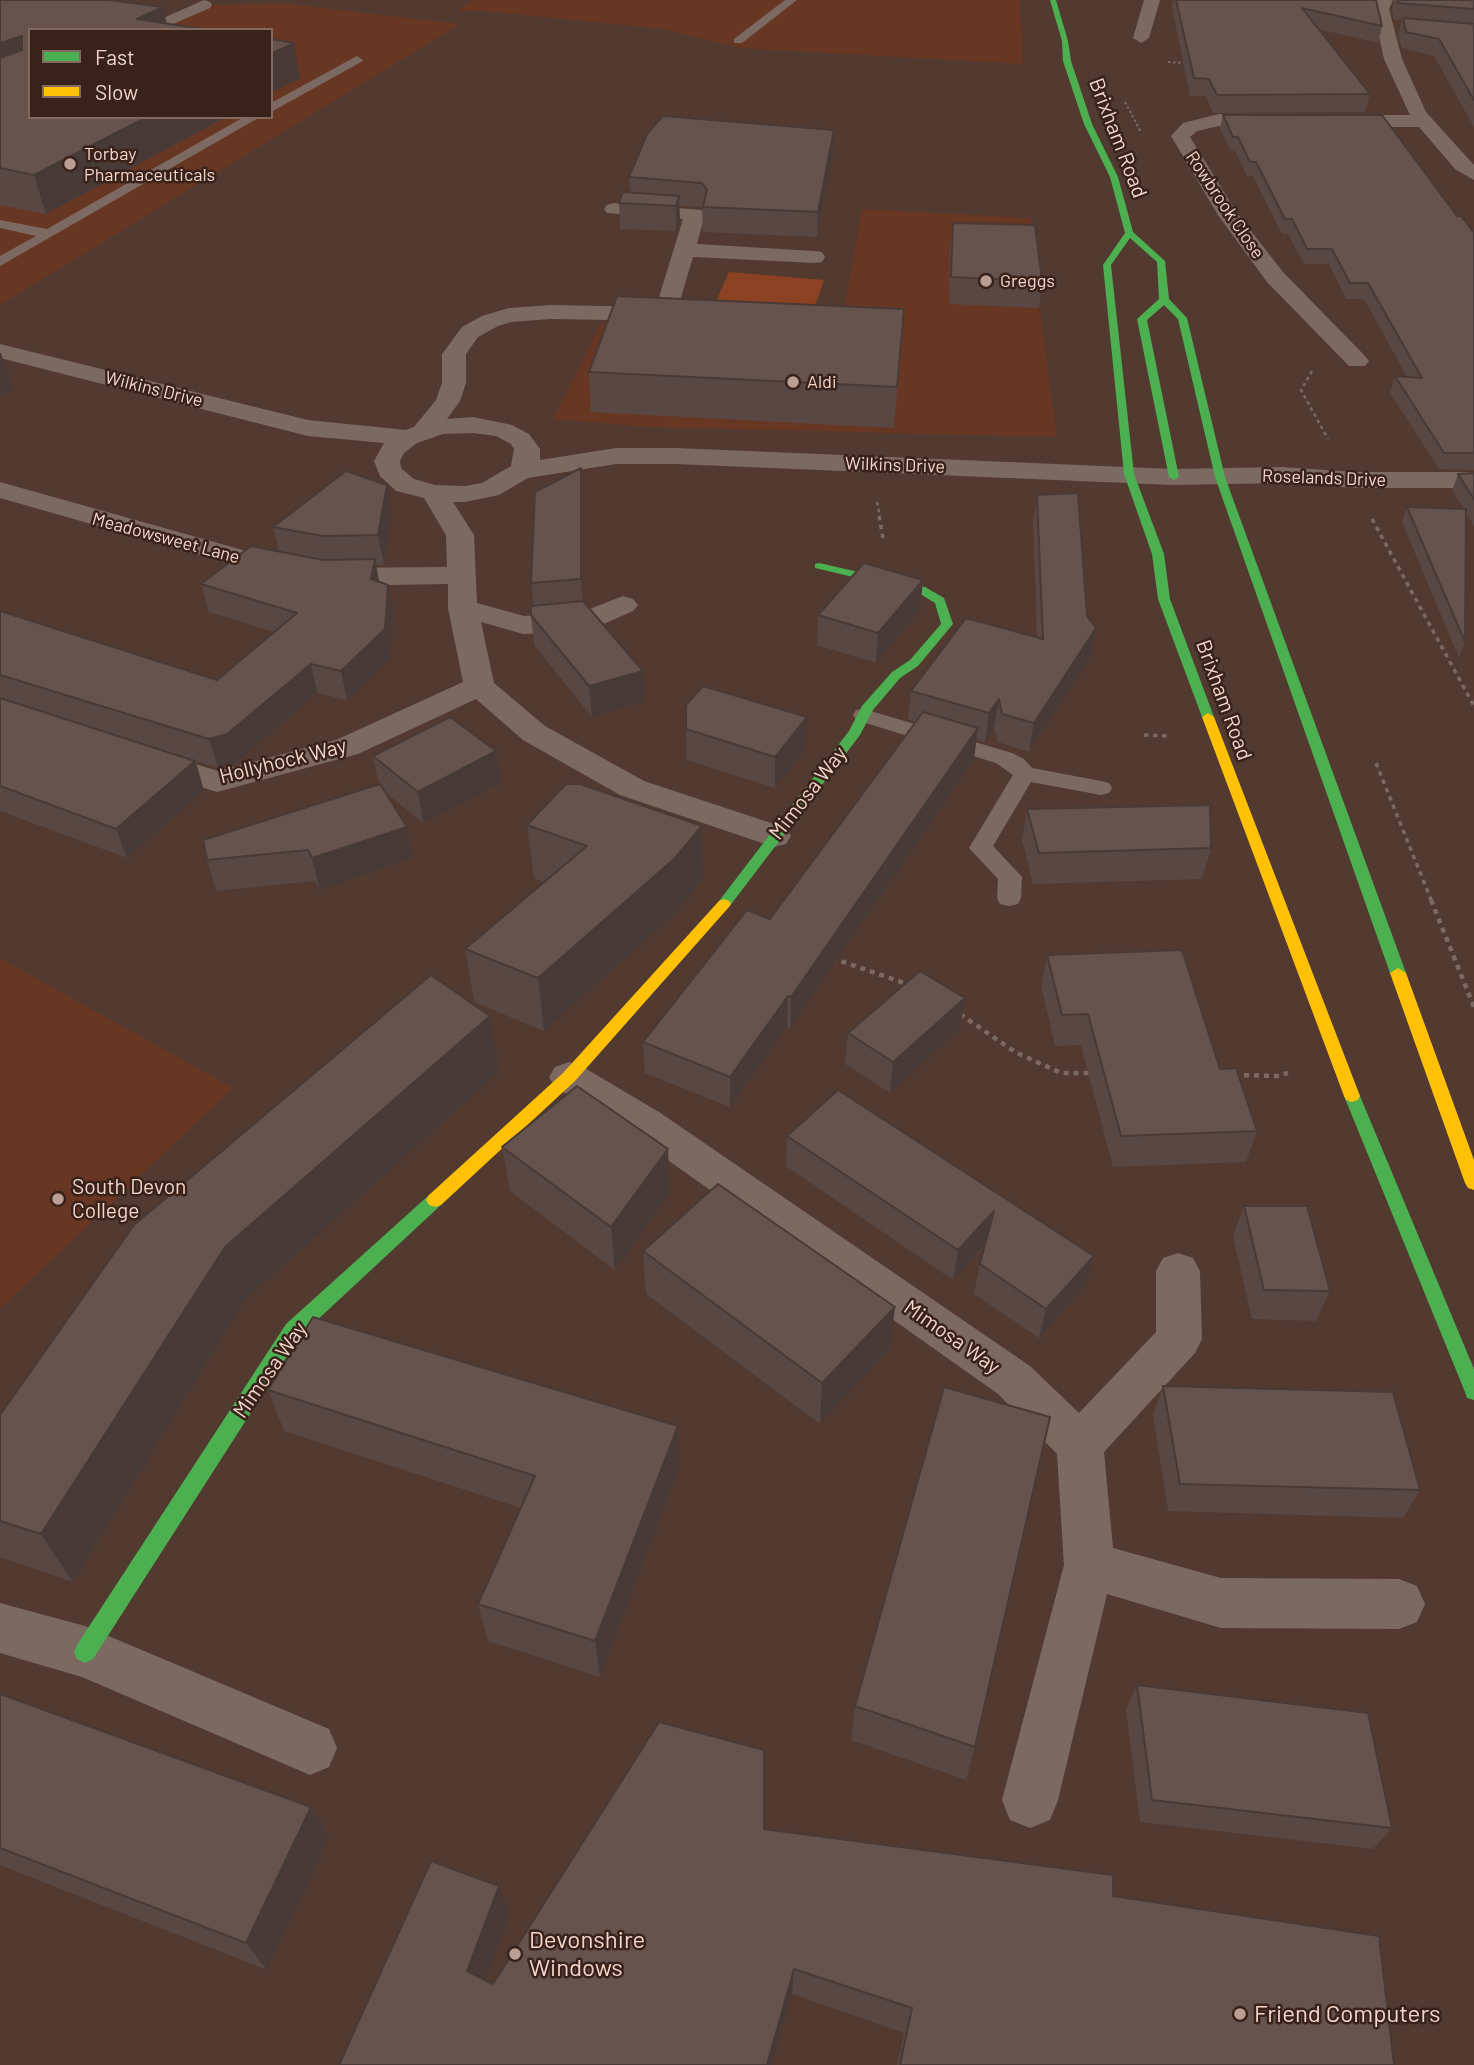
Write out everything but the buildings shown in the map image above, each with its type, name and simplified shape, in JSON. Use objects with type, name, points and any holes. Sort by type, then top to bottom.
[{"type":"main road","name":"Brixham Road","points":[[1057,1],[1067,61],[1088,124],[1114,177],[1129,233],[1107,265],[1129,474],[1158,554],[1164,598],[1336,1058],[1474,1392]]},
{"type":"main road","points":[[1129,233],[1161,261],[1164,300],[1182,318],[1220,477],[1474,1183]]},
{"type":"main road","points":[[1164,300],[1142,319],[1174,477]]},
{"type":"main road","name":"Mimosa Way","points":[[85,1652],[293,1330],[569,1077],[716,916],[855,732],[864,715],[897,675],[914,663],[947,624],[940,601],[921,589],[891,580],[820,566]]},
{"type":"street","points":[[1140,38],[1152,0]]},
{"type":"street","points":[[149,28],[204,5]]},
{"type":"street","points":[[1383,14],[1393,59],[1418,114],[1474,174]]},
{"type":"street","name":"Rowbrook Close","points":[[1288,121],[1219,120],[1190,127],[1180,136],[1228,215],[1275,277],[1357,361]]},
{"type":"street","points":[[1316,121],[1425,121]]},
{"type":"street","points":[[614,209],[695,214],[665,314]]},
{"type":"street","points":[[684,250],[814,257]]},
{"type":"street","points":[[388,468],[387,461],[393,449],[417,434],[448,401],[454,383],[454,354],[470,332],[490,320],[509,315],[551,312],[689,315]]},
{"type":"street","name":"Wilkins Drive","points":[[0,351],[308,428],[417,434],[458,425],[485,426],[503,430],[520,439],[616,456]]},
{"type":"street","points":[[448,401],[463,414],[485,426]]},
{"type":"street","name":"Wilkins Drive","points":[[308,428],[388,468],[393,476],[405,485],[434,493],[464,494],[490,489],[521,471],[616,456],[676,456],[1174,477]]},
{"type":"street","points":[[520,439],[527,449],[527,461],[521,471]]},
{"type":"street","name":"Roselands Drive","points":[[1174,477],[1282,475],[1356,480],[1474,480]]},
{"type":"street","name":"Meadowsweet Lane","points":[[0,489],[260,564],[329,576],[461,575]]},
{"type":"street","points":[[460,536],[490,489]]},
{"type":"street","points":[[434,493],[460,536],[464,608],[479,686],[534,733],[632,788],[774,836]]},
{"type":"street","points":[[464,608],[523,625],[536,625],[589,620],[623,605]]},
{"type":"street","name":"Hollyhock Way","points":[[127,753],[217,782],[347,747],[479,686]]},
{"type":"street","name":"Mimosa Way","points":[[569,1077],[645,1123],[1014,1380],[1080,1445]]},
{"type":"street","points":[[1030,1800],[1089,1565],[1080,1445],[1180,1339],[1178,1271]]},
{"type":"street","points":[[1089,1565],[1221,1602],[1399,1604]]},
{"type":"street","points":[[0,1628],[85,1652],[310,1748]]},
{"type":"lane","points":[[738,41],[792,0]]},
{"type":"lane","points":[[273,107],[357,60]]},
{"type":"lane","points":[[0,262],[250,119]]},
{"type":"lane","points":[[0,224],[48,234]]},
{"type":"lane","points":[[864,715],[1004,758],[1016,764],[1025,774],[1101,788]]},
{"type":"lane","points":[[1009,898],[1010,877],[981,848],[1025,774]]},
{"type":"path","points":[[1156,61],[1196,64]]},
{"type":"path","points":[[1328,440],[1301,390],[1310,372],[1357,361]]},
{"type":"path","points":[[867,464],[875,491],[891,580]]},
{"type":"path","points":[[1370,516],[1474,706]]},
{"type":"path","points":[[1375,760],[1474,1007]]},
{"type":"path","points":[[825,955],[911,985],[922,992]]},
{"type":"path","points":[[956,1012],[1015,1052],[1061,1073],[1101,1073]]},
{"type":"path","points":[[1223,1075],[1277,1076],[1336,1058]]},
{"type":"shaded area","points":[[474,0],[1020,0],[1023,64],[741,48],[664,29],[485,11],[458,11]]},
{"type":"shaded area","points":[[289,4],[460,24],[0,305],[0,90],[28,115],[28,119],[273,119],[273,28],[149,28],[204,5]]},
{"type":"shaded area","points":[[862,209],[1031,218],[1032,251],[1057,437],[648,427],[553,419],[601,324],[665,314],[842,323]]},
{"type":"shaded area","points":[[729,272],[824,280],[814,309],[716,301]]},
{"type":"shaded area","name":"South Devon College","points":[[0,958],[233,1088],[0,1309]]},
{"type":"traffic: fast","points":[[1053,0],[1065,41],[1067,61],[1088,124],[1114,177],[1129,233],[1107,265],[1129,474],[1158,554],[1164,599],[1208,717]]},
{"type":"traffic: fast","points":[[1129,233],[1161,261],[1164,300],[1182,318],[1220,477],[1398,973]]},
{"type":"traffic: fast","points":[[1164,300],[1142,319],[1174,477]]},
{"type":"traffic: fast","points":[[724,904],[855,732],[867,709],[896,675],[914,663],[947,624],[940,601],[921,589],[819,566]]},
{"type":"traffic: fast","points":[[1352,1096],[1474,1392]]},
{"type":"traffic: fast","points":[[85,1652],[293,1330],[435,1200]]},
{"type":"traffic: slow","points":[[1208,717],[1352,1096]]},
{"type":"traffic: slow","points":[[435,1200],[569,1077],[724,904]]},
{"type":"traffic: slow","points":[[1398,973],[1474,1183]]},
{"type":"place","name":"Torbay Pharmaceuticals","points":[[70,164]]},
{"type":"place","name":"Greggs","points":[[986,281]]},
{"type":"place","name":"Aldi","points":[[793,382]]},
{"type":"place","name":"South Devon College","points":[[58,1199]]},
{"type":"place","name":"Devonshire Windows","points":[[515,1954]]},
{"type":"place","name":"Friend Computers","points":[[1240,2014]]}]
